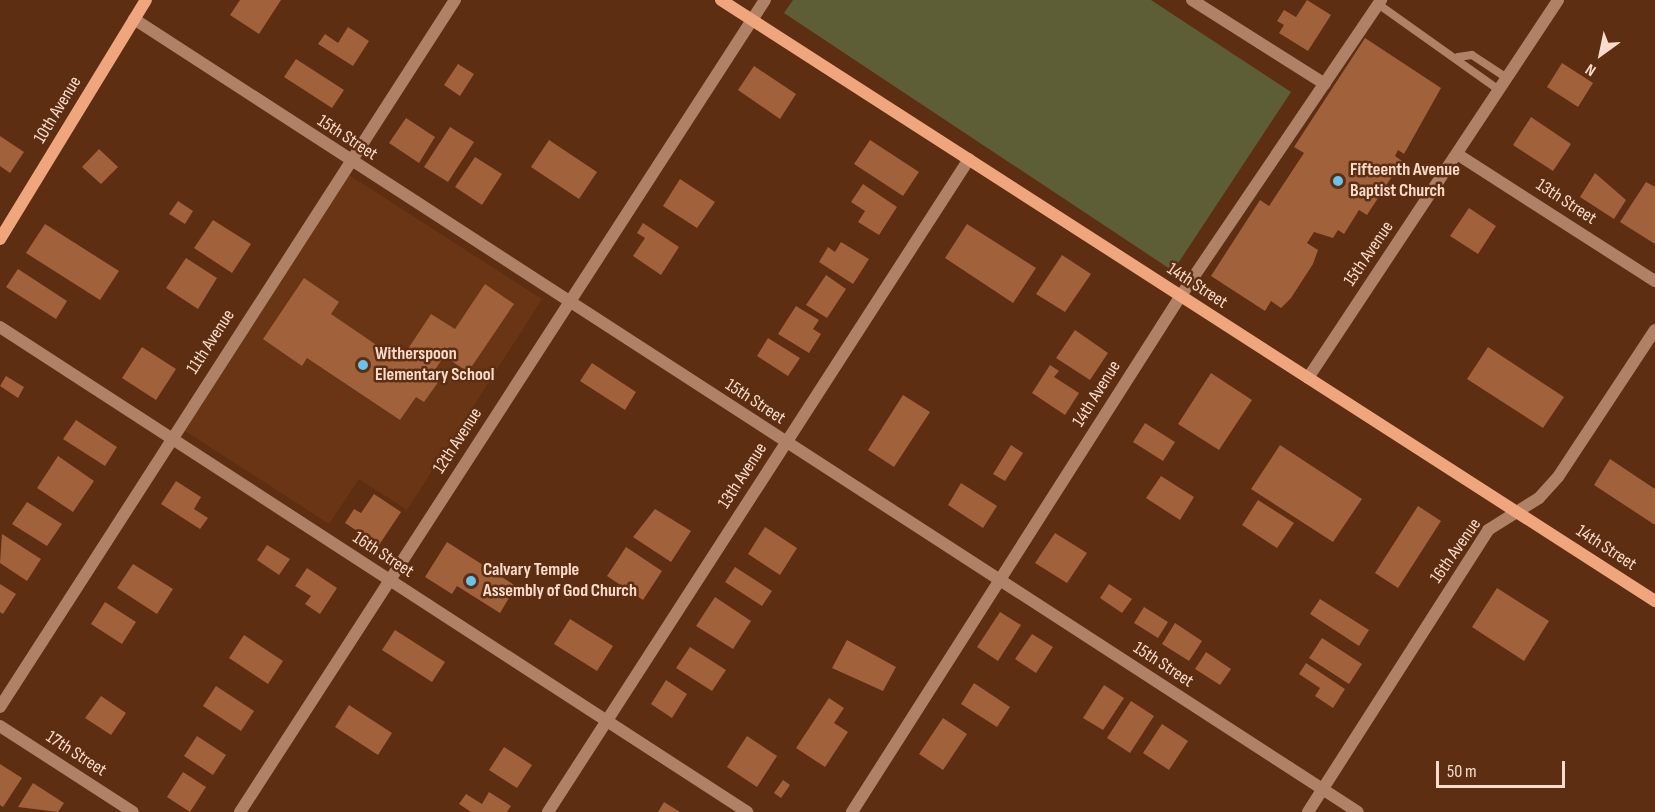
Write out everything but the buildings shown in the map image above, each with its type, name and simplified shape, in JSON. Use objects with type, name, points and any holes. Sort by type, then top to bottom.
[{"type":"main road","name":"10th Avenue","points":[[0,239],[146,0]]},
{"type":"main road","name":"14th Street","points":[[721,0],[1655,601]]},
{"type":"street","name":"11th Avenue","points":[[0,707],[170,438],[455,0]]},
{"type":"street","name":"12th Avenue","points":[[240,812],[765,0]]},
{"type":"street","points":[[1192,0],[1325,84]]},
{"type":"street","name":"15th Avenue","points":[[1308,378],[1558,0]]},
{"type":"street","name":"14th Avenue","points":[[852,812],[1180,297],[1380,2]]},
{"type":"street","name":"15th Street","points":[[134,19],[785,444],[1358,812]]},
{"type":"street","name":"13th Street","points":[[1457,154],[1655,281]]},
{"type":"street","name":"13th Avenue","points":[[548,812],[969,159]]},
{"type":"street","name":"16th Street","points":[[0,327],[605,722],[747,812]]},
{"type":"street","name":"16th Avenue","points":[[1308,812],[1488,530],[1539,498],[1558,477],[1655,330]]},
{"type":"street","name":"17th Street","points":[[0,726],[133,812]]},
{"type":"lane","points":[[1380,2],[1458,57],[1464,68],[1499,90]]},
{"type":"lane","points":[[1458,57],[1472,56],[1507,78]]},
{"type":"shaded area","name":"Witherspoon Elementary School","points":[[349,175],[542,299],[407,510],[359,479],[329,524],[185,431]]},
{"type":"green space","points":[[793,0],[1151,0],[1291,92],[1173,271],[784,13]]},
{"type":"place","name":"Fifteenth Avenue Baptist Church","points":[[1338,181]]},
{"type":"place","name":"Witherspoon Elementary School","points":[[363,365]]},
{"type":"place","name":"Calvary Temple Assembly of God Church","points":[[471,581]]}]
